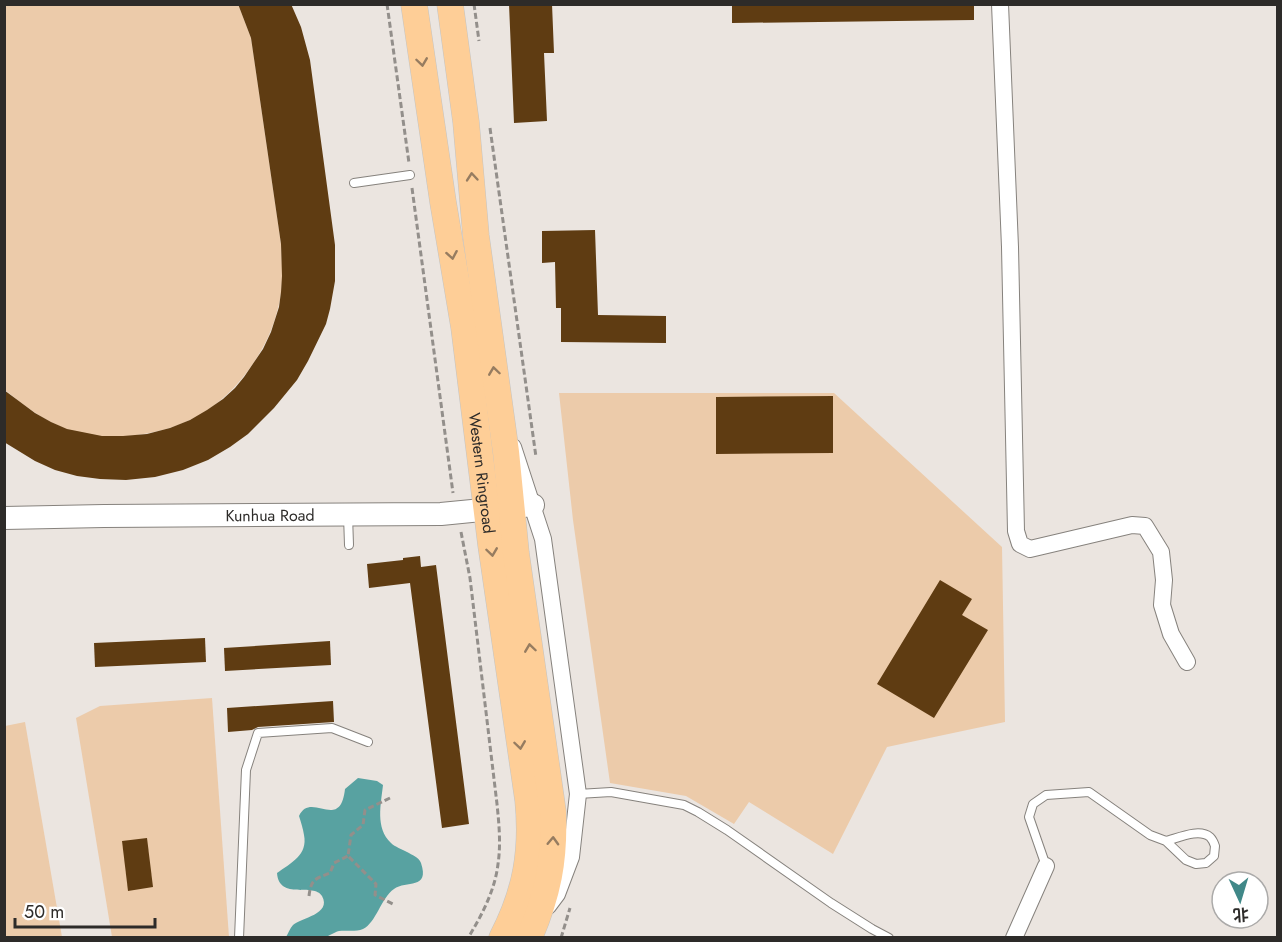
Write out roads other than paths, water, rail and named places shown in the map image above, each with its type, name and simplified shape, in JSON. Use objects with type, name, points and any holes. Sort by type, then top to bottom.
[{"type":"main road","name":"Western Ringroad","points":[[414,4],[442,202],[464,327],[510,507],[529,814],[529,851],[525,882],[517,907],[502,938]]},
{"type":"main road","name":"Western Ringroad","points":[[450,4],[466,122],[476,236],[500,410],[510,507],[553,812],[554,837],[551,870],[534,933]]},
{"type":"street","points":[[1000,4],[1010,247],[1016,531],[1020,544],[1030,549],[1132,525],[1145,526],[1161,552],[1164,580],[1162,605],[1171,634],[1187,662]]},
{"type":"street","name":"Kunhua Road","points":[[4,518],[441,514],[510,507]]},
{"type":"street","points":[[510,507],[545,550],[578,794],[571,857],[557,894],[534,933]]},
{"type":"street","points":[[1014,938],[1046,866]]},
{"type":"lane","points":[[354,183],[411,175]]},
{"type":"lane","points":[[348,514],[349,545]]},
{"type":"lane","points":[[239,938],[246,770],[258,734],[332,728],[368,742]]},
{"type":"lane","points":[[578,794],[612,792],[684,805],[727,830],[831,903],[889,938]]},
{"type":"lane","points":[[1046,866],[1029,817],[1033,804],[1046,795],[1089,792],[1150,835],[1166,841],[1186,860],[1196,864],[1206,863],[1214,856],[1215,846],[1210,837],[1201,834],[1191,834],[1166,841]]},
{"type":"water","points":[[358,778],[377,781],[383,785],[380,816],[383,830],[393,844],[419,859],[423,872],[422,877],[420,881],[399,886],[389,893],[372,921],[363,929],[339,931],[323,938],[286,937],[293,925],[314,915],[323,907],[324,902],[318,892],[290,889],[279,881],[277,873],[297,858],[305,842],[299,816],[304,809],[311,807],[331,810],[337,808],[342,802],[345,789]]}]
